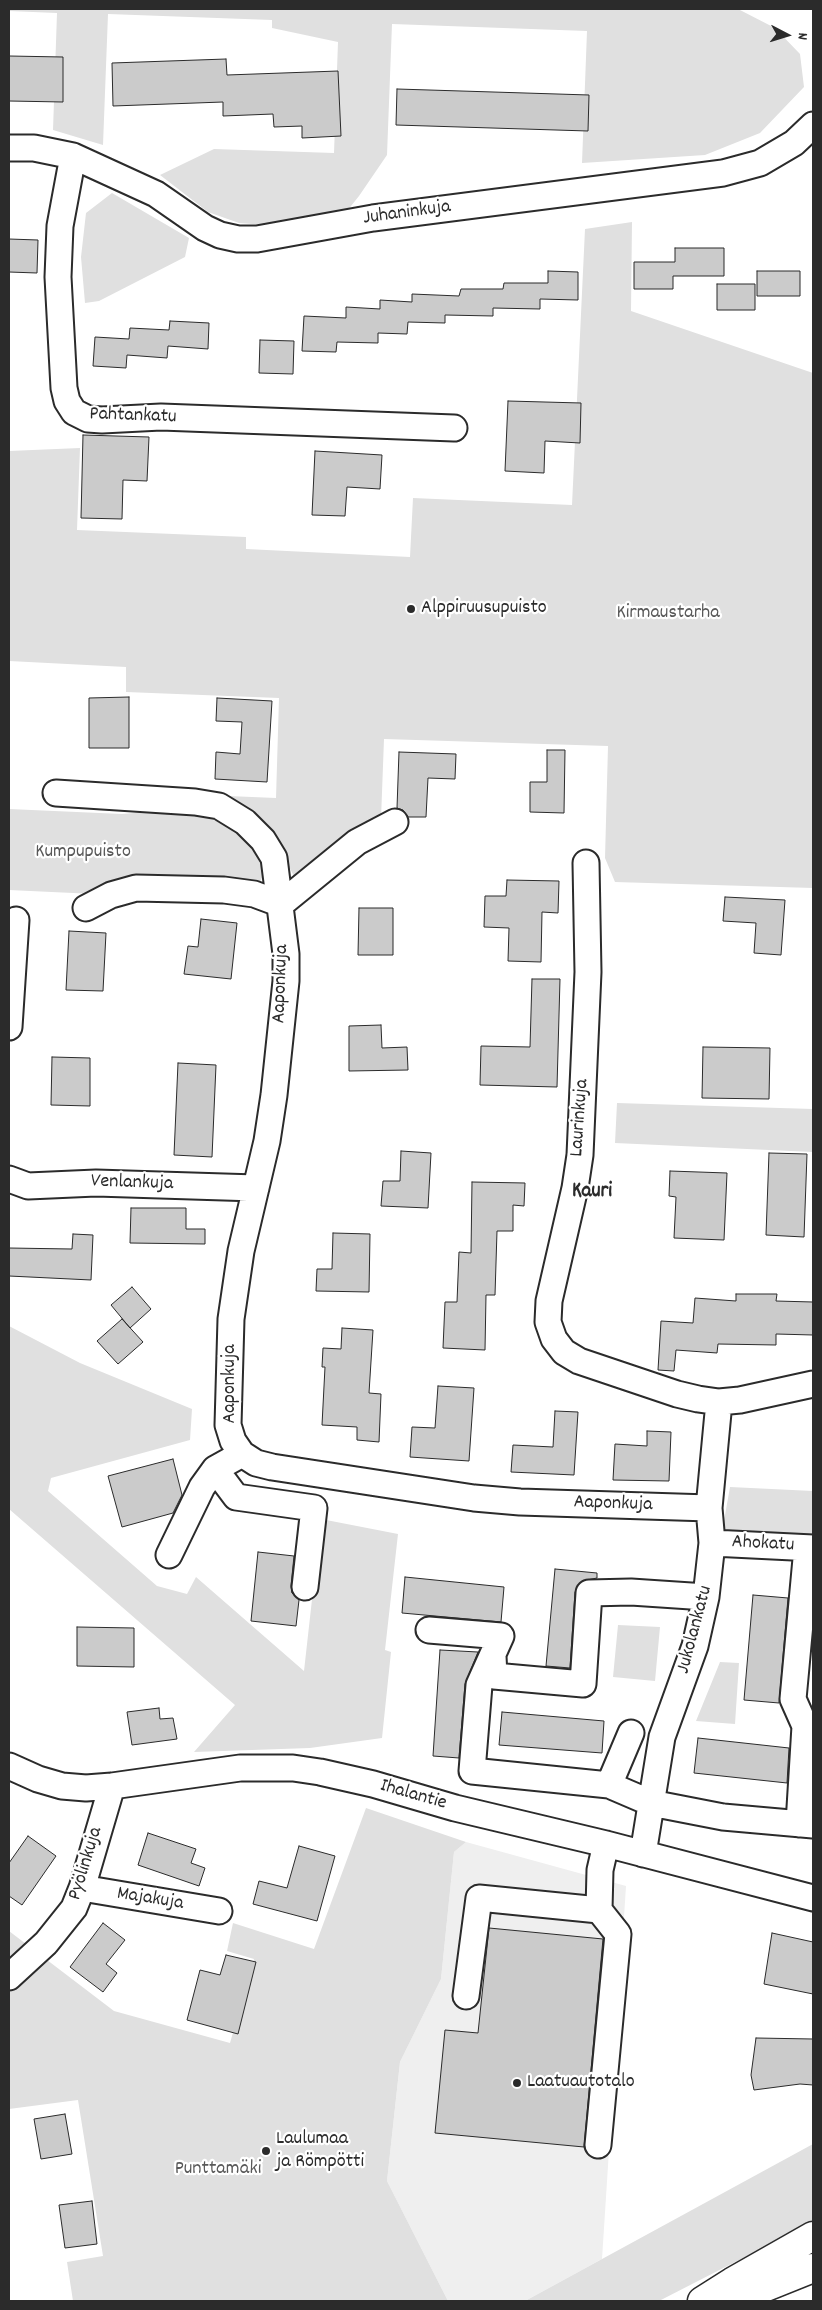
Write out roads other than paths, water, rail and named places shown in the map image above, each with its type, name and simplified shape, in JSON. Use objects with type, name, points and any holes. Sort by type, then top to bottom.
[{"type":"highway","points":[[702,2301],[813,2236]]},
{"type":"highway","points":[[731,2301],[813,2268]]},
{"type":"street","name":"Juhaninkuja","points":[[9,148],[42,149],[74,156],[156,194],[204,228],[220,236],[238,239],[257,239],[373,218],[723,173],[760,163],[794,143],[813,125]]},
{"type":"street","name":"Pahtankatu","points":[[74,156],[60,226],[58,277],[64,388],[67,401],[74,412],[88,419],[102,420],[161,418],[454,428]]},
{"type":"street","name":"Aaponkuja","points":[[56,794],[196,802],[220,806],[245,822],[263,840],[274,858],[282,904],[286,981],[274,1095],[256,1188],[240,1251],[232,1318],[228,1426],[233,1441],[242,1454],[256,1463],[272,1467],[474,1498],[520,1502],[709,1508]]},
{"type":"street","points":[[86,908],[111,895],[136,888],[224,890],[254,894],[282,904],[357,842],[395,822]]},
{"type":"street","name":"Laurinkuja","points":[[586,863],[588,981],[580,1155],[575,1188],[553,1278],[548,1322],[554,1339],[564,1352],[578,1361],[677,1394],[718,1402],[740,1400],[813,1384]]},
{"type":"street","points":[[9,1020],[16,920]]},
{"type":"street","name":"Venlankuja","points":[[9,1179],[28,1186],[96,1183],[256,1188]]},
{"type":"street","name":"Jukolankatu","points":[[643,1854],[662,1737],[695,1646],[706,1598],[712,1543],[709,1508],[718,1402]]},
{"type":"street","points":[[169,1555],[202,1487],[215,1468],[242,1454]]},
{"type":"street","points":[[215,1468],[236,1497],[314,1508],[305,1587]]},
{"type":"street","name":"Ahokatu","points":[[712,1543],[810,1548]]},
{"type":"street","points":[[429,1630],[501,1636],[479,1686],[472,1771],[610,1785],[651,1803],[723,1817],[806,1825],[805,1726],[793,1699],[810,1548]]},
{"type":"street","points":[[493,1656],[494,1676],[583,1684],[590,1593],[631,1592],[706,1598]]},
{"type":"street","points":[[813,1632],[811,1632],[809,1678],[813,1678]]},
{"type":"street","points":[[610,1785],[631,1733]]},
{"type":"street","name":"Ihalantie","points":[[9,1766],[38,1779],[62,1786],[86,1788],[240,1768],[293,1768],[348,1778],[455,1808],[606,1844],[813,1898]]},
{"type":"street","name":"Pyölinkuja","points":[[9,1977],[62,1925],[74,1908],[82,1888],[112,1786]]},
{"type":"street","points":[[598,2145],[618,1934],[598,1910],[600,1870],[606,1844]]},
{"type":"street","name":"Majakuja","points":[[82,1888],[219,1911]]},
{"type":"street","points":[[466,1996],[479,1898],[598,1910]]},
{"type":"place","name":"Alppiruusupuisto","points":[[411,609]]},
{"type":"place","name":"Laatuautotalo","points":[[517,2083]]},
{"type":"place","name":"Laulumaa ja Römpötti","points":[[266,2151]]},
{"type":"district","name":"Kauri","points":[[592,1193]]},
{"type":"park label","name":"Kirmaustarha","points":[[668,614]]},
{"type":"park label","name":"Kumpupuisto","points":[[83,853]]},
{"type":"park label","name":"Punttamäki","points":[[218,2170]]}]
